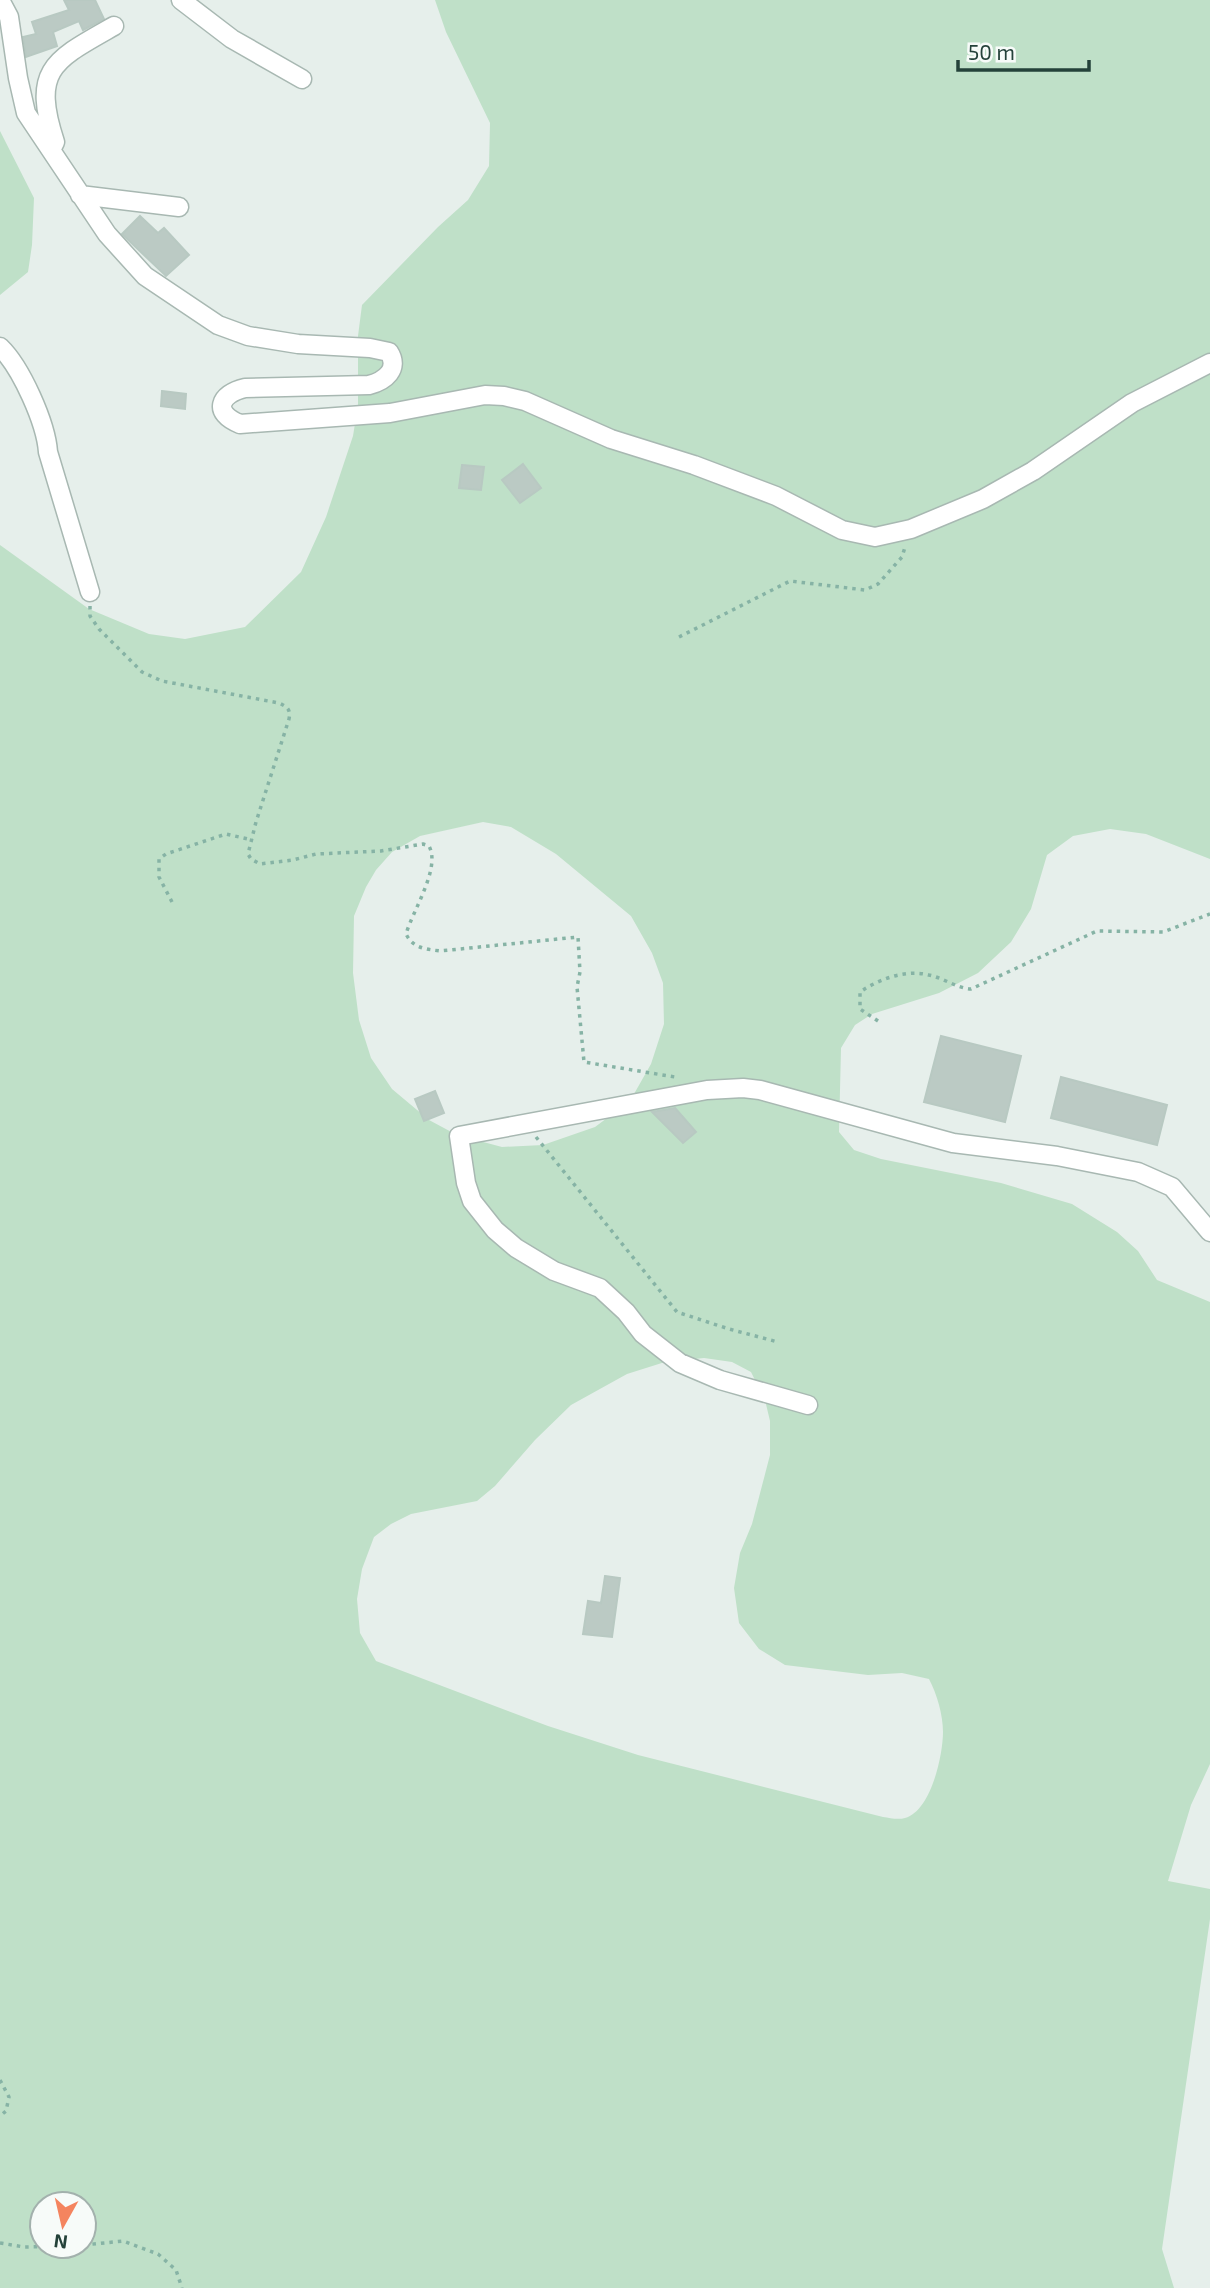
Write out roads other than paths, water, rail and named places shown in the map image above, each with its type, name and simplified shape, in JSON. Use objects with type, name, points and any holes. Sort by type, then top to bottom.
[{"type":"street","points":[[0,0],[9,17],[26,113],[107,234],[145,276],[218,325],[248,336],[299,344],[370,348],[389,352],[392,356],[392,369],[386,378],[382,382],[369,385],[245,388],[231,391],[224,398],[223,404],[227,417],[232,421],[246,425],[390,413],[485,395],[504,396],[526,401],[611,439],[694,465],[776,496],[842,530],[876,537],[911,529],[983,499],[1033,471],[1132,403],[1210,363]]},
{"type":"street","points":[[181,0],[232,39],[302,79]]},
{"type":"street","points":[[50,152],[55,142],[44,98],[48,77],[61,58],[114,26]]},
{"type":"street","points":[[80,195],[179,207]]},
{"type":"street","points":[[0,348],[6,353],[27,388],[47,432],[48,452],[90,592]]},
{"type":"street","points":[[808,1405],[720,1380],[680,1363],[643,1334],[626,1312],[600,1288],[554,1271],[516,1248],[495,1230],[472,1201],[466,1183],[459,1136],[707,1090],[760,1090],[953,1143],[1057,1156],[1139,1172],[1172,1187],[1210,1232]]}]
